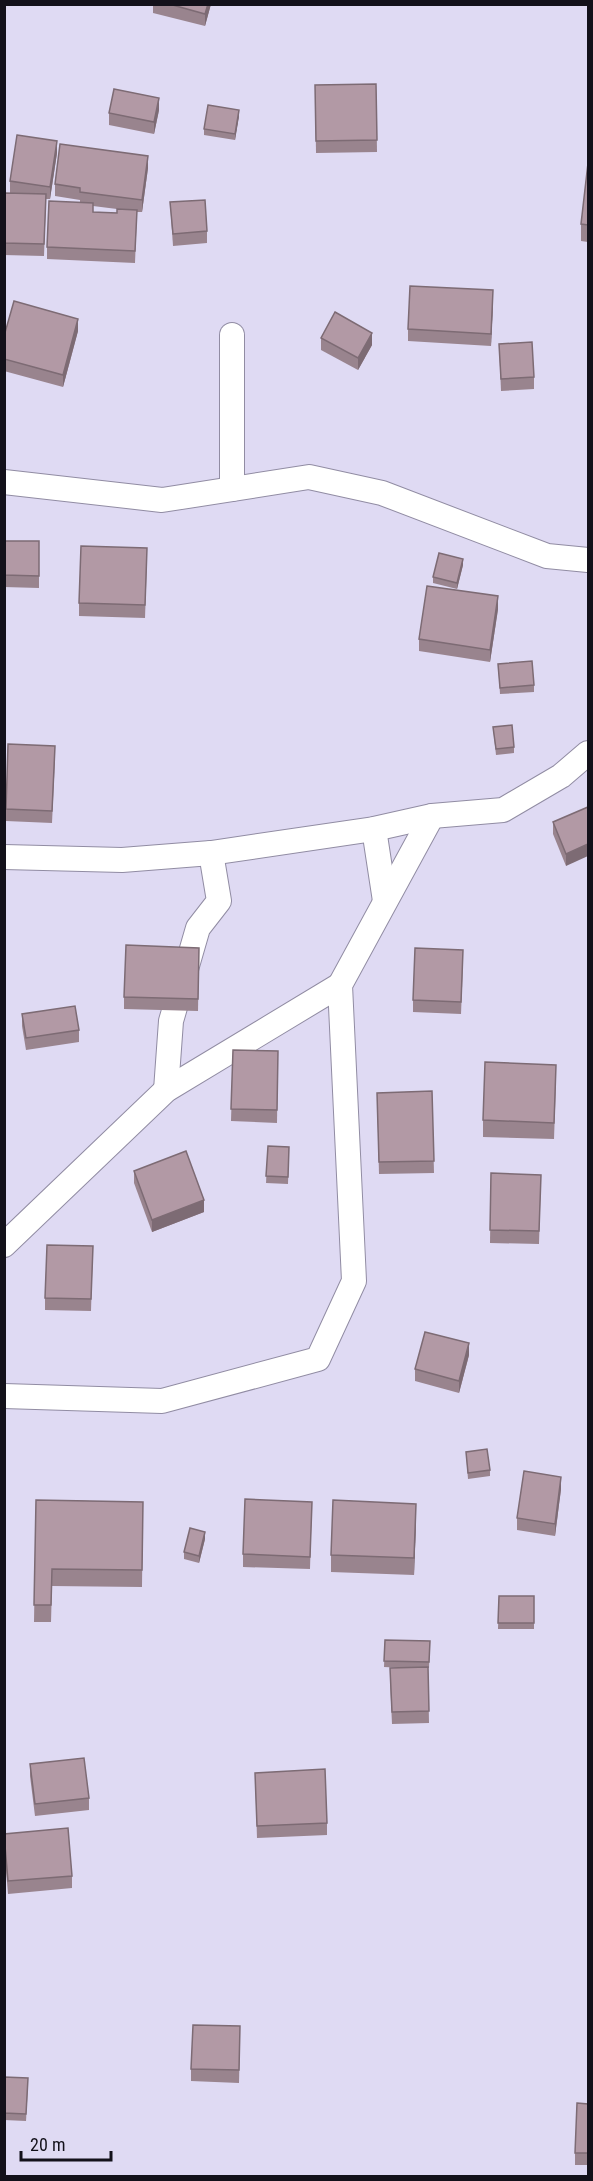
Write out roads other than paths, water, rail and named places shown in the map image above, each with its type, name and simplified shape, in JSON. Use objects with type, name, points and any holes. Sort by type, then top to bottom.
[{"type":"street","points":[[232,335],[232,489]]},
{"type":"street","points":[[4,482],[162,500],[309,477],[382,493],[547,556],[588,560]]},
{"type":"street","points":[[4,857],[122,860],[211,853],[375,830],[432,816],[503,810],[561,776],[588,753]]},
{"type":"street","points":[[4,1245],[166,1090],[340,985],[432,816]]},
{"type":"street","points":[[375,830],[385,901]]},
{"type":"street","points":[[166,1090],[171,1021],[198,928],[219,901],[211,853]]},
{"type":"street","points":[[4,1396],[162,1401],[318,1359],[354,1281],[340,985]]}]
